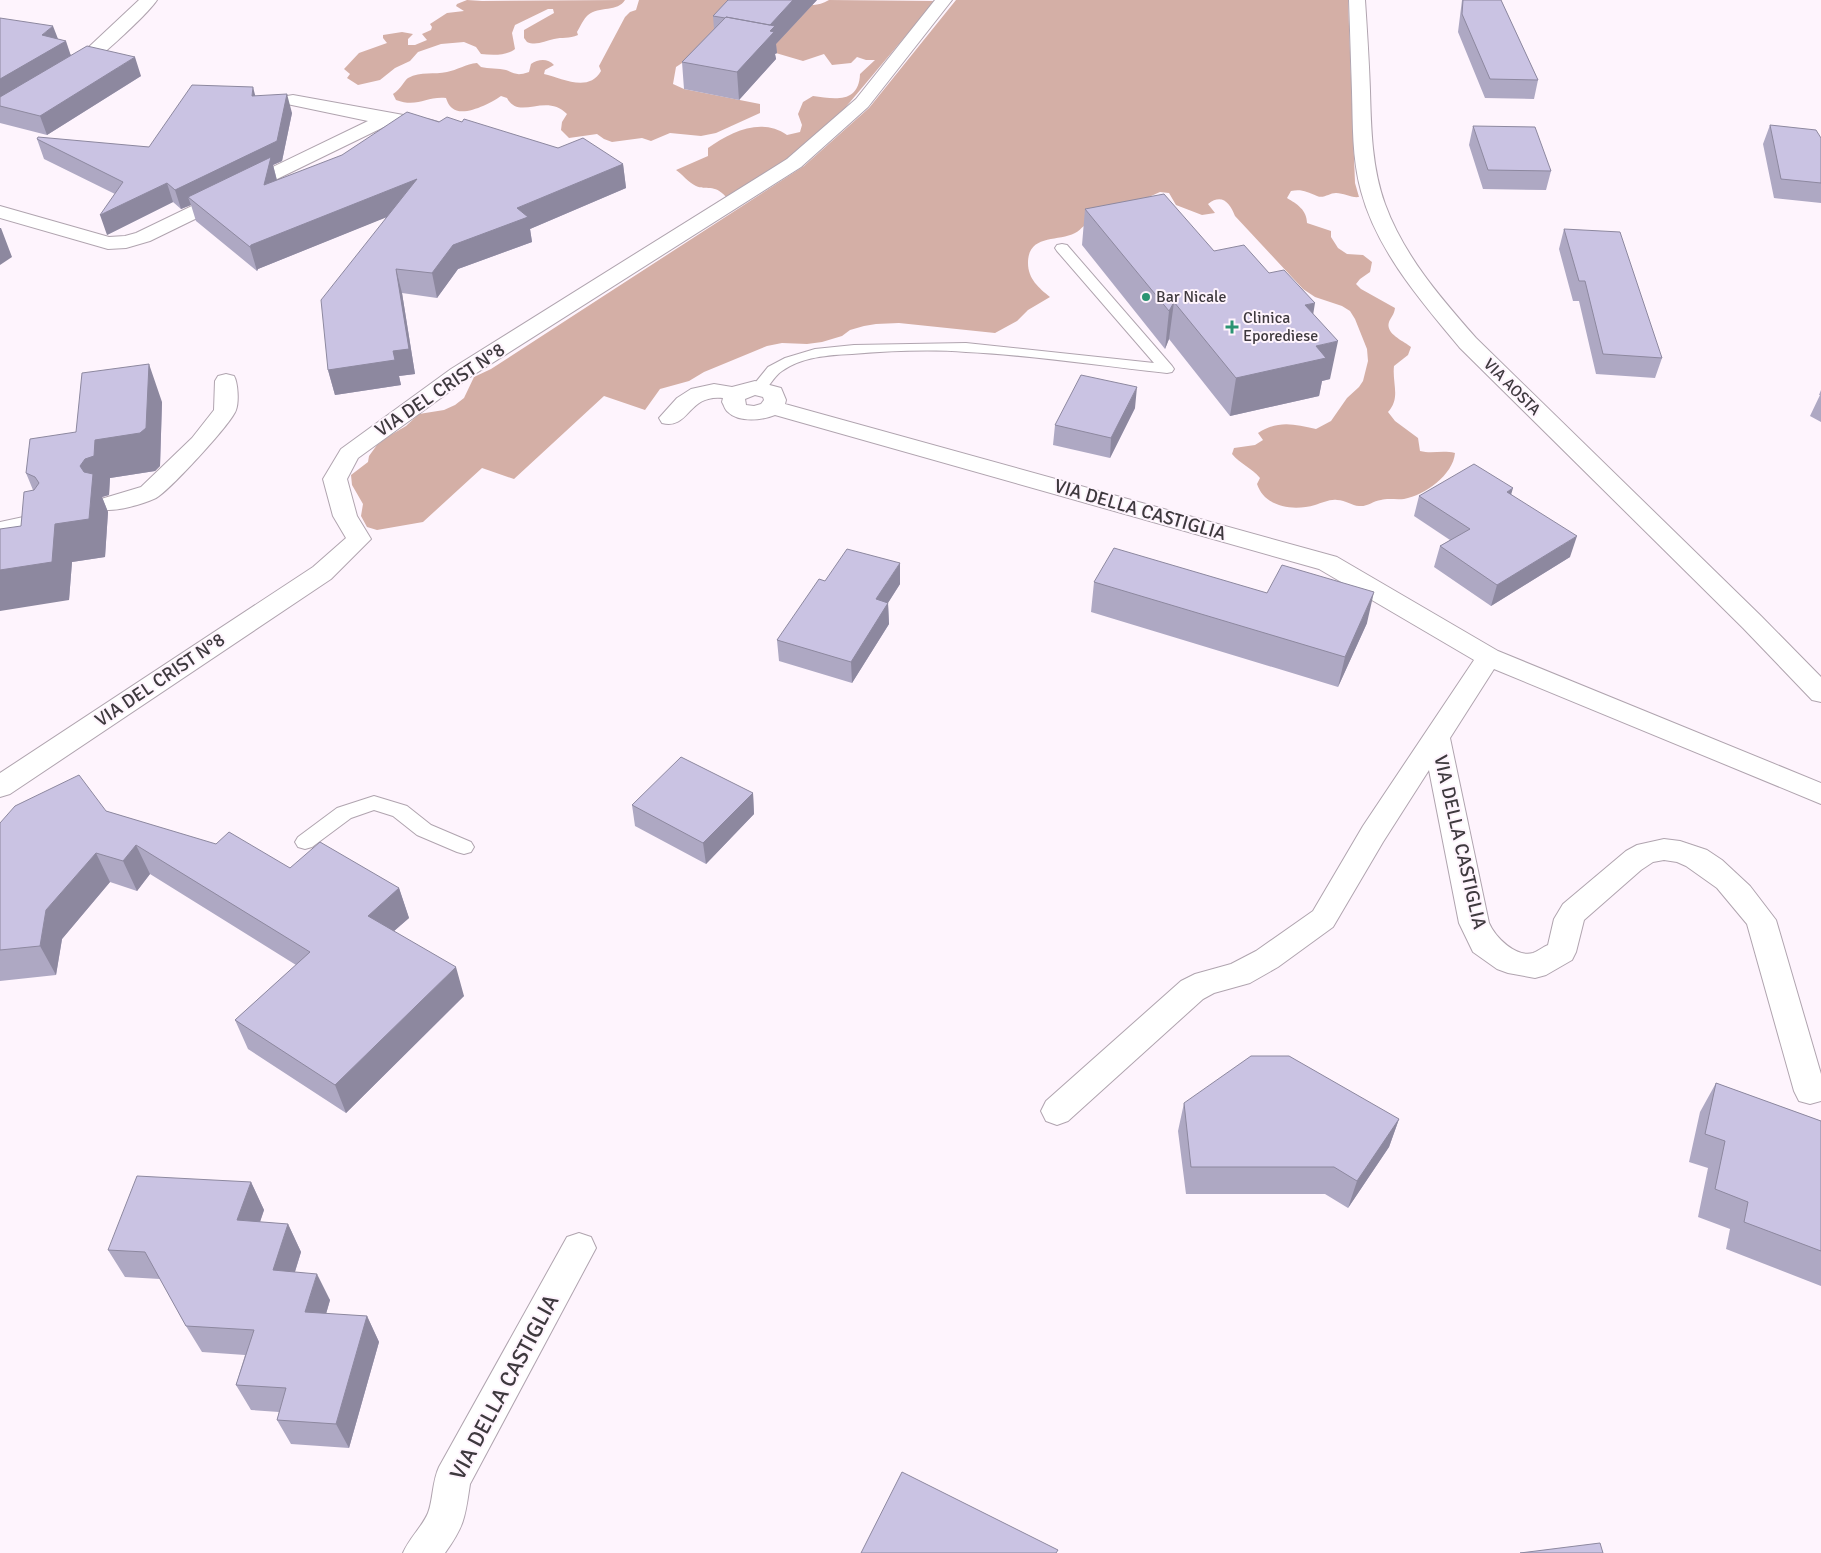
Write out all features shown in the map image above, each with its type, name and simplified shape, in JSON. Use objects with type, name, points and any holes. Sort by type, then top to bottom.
[{"type":"street","points":[[57,77],[82,63],[149,0]]},
{"type":"street","name":"VIA DEL CRIST N°8","points":[[0,787],[322,573],[359,538],[345,516],[335,479],[349,454],[459,374],[794,163],[862,103],[944,0]]},
{"type":"street","name":"VIA AOSTA","points":[[1357,0],[1362,138],[1366,172],[1374,204],[1402,260],[1429,298],[1468,343],[1752,622],[1821,693]]},
{"type":"street","points":[[294,100],[386,119],[452,129]]},
{"type":"street","points":[[0,212],[108,242],[126,242],[144,237],[386,119]]},
{"type":"street","points":[[109,504],[149,492],[200,443],[225,410],[226,381]]},
{"type":"street","points":[[670,418],[690,396],[706,390],[719,389],[736,395],[734,405],[744,412],[760,412],[766,397]]},
{"type":"street","name":"VIA DELLA CASTIGLIA","points":[[766,397],[1328,563],[1489,657],[1821,794]]},
{"type":"street","points":[[0,530],[42,520]]},
{"type":"street","name":"VIA DELLA CASTIGLIA","points":[[1057,1111],[1192,990],[1206,983],[1239,974],[1323,919],[1373,834],[1489,657]]},
{"type":"street","name":"VIA DELLA CASTIGLIA","points":[[1436,737],[1474,924],[1484,944],[1508,961],[1535,966],[1561,952],[1571,914],[1632,862],[1648,852],[1666,850],[1686,854],[1703,862],[1732,884],[1747,900],[1761,920],[1810,1091]]},
{"type":"street","name":"VIA DELLA CASTIGLIA","points":[[422,1553],[446,1520],[452,1480],[579,1248]]},
{"type":"lane","points":[[766,397],[768,375],[778,367],[788,362],[834,350],[977,348],[1167,369],[1062,248]]},
{"type":"lane","points":[[305,842],[344,813],[374,803],[400,811],[424,830],[464,847]]},
{"type":"shaded area","points":[[467,0],[625,0],[622,4],[613,8],[592,12],[584,20],[577,32],[578,35],[575,36],[537,43],[527,42],[524,38],[524,30],[554,13],[553,9],[548,9],[515,25],[512,33],[515,49],[507,53],[481,54],[476,47],[464,42],[441,44],[418,52],[410,61],[395,68],[380,80],[358,85],[347,78],[350,74],[344,69],[359,53],[387,43],[383,35],[402,32],[413,34],[408,39],[408,45],[415,45],[427,40],[422,34],[431,30],[430,24],[447,13],[464,11],[456,6]]},
{"type":"shaded area","points":[[639,0],[797,0],[813,5],[829,0],[935,1],[845,108],[787,160],[726,197],[718,190],[693,185],[676,170],[708,156],[708,148],[736,132],[757,127],[767,127],[787,135],[800,132],[802,125],[798,114],[803,102],[813,96],[837,98],[850,95],[859,84],[860,74],[875,60],[857,57],[851,63],[832,65],[824,54],[803,61],[769,51],[685,61],[676,67],[673,84],[684,89],[760,104],[760,113],[716,133],[701,136],[670,133],[651,141],[642,138],[612,142],[597,134],[569,138],[561,130],[562,122],[567,114],[559,108],[550,105],[518,107],[507,98],[501,96],[484,106],[457,111],[449,105],[446,98],[410,103],[396,100],[393,94],[408,78],[413,76],[447,72],[477,63],[481,67],[503,69],[519,74],[529,72],[531,64],[534,62],[546,60],[554,65],[545,70],[544,74],[566,81],[582,83],[589,81],[596,78],[601,71],[599,66],[625,17],[630,12],[636,10]]},
{"type":"shaded area","points":[[956,0],[1348,0],[1355,183],[1359,197],[1336,193],[1320,197],[1298,190],[1291,191],[1287,198],[1298,205],[1303,211],[1307,218],[1307,223],[1331,231],[1331,237],[1338,248],[1347,254],[1363,255],[1372,262],[1370,272],[1356,284],[1361,289],[1395,308],[1389,322],[1390,330],[1392,334],[1411,347],[1408,355],[1394,366],[1395,396],[1392,407],[1388,412],[1395,421],[1418,438],[1420,451],[1455,453],[1453,461],[1444,476],[1437,483],[1412,497],[1384,499],[1362,506],[1334,500],[1298,508],[1281,506],[1266,498],[1257,484],[1260,478],[1232,454],[1234,448],[1255,445],[1263,440],[1258,433],[1272,426],[1286,424],[1316,429],[1331,421],[1347,398],[1363,381],[1368,361],[1367,349],[1350,311],[1342,306],[1315,297],[1303,289],[1235,216],[1231,207],[1225,201],[1217,199],[1208,204],[1215,213],[1202,215],[1176,205],[1169,193],[1160,192],[1084,226],[1075,233],[1045,240],[1033,247],[1029,254],[1028,269],[1038,287],[1050,297],[1028,310],[1017,321],[995,333],[899,323],[876,324],[850,330],[842,336],[822,342],[807,344],[782,343],[767,346],[704,372],[689,381],[660,389],[645,410],[604,396],[514,479],[482,468],[423,522],[377,530],[367,527],[361,516],[363,504],[352,485],[351,475],[368,462],[369,456],[377,445],[406,426],[419,414],[444,410],[455,405],[464,398],[474,377],[491,369],[804,166],[869,108]]},
{"type":"building","points":[[728,0],[793,0],[770,25],[713,16]]},
{"type":"building","points":[[1463,0],[1501,0],[1538,80],[1490,79],[1462,14]]},
{"type":"building","points":[[726,17],[775,26],[770,31],[774,32],[737,72],[682,62]]},
{"type":"building","points":[[0,18],[53,26],[42,35],[66,41],[0,79]]},
{"type":"building","points":[[87,46],[135,57],[40,116],[0,106],[0,97]]},
{"type":"building","points":[[192,85],[253,87],[252,96],[287,94],[277,141],[175,190],[167,183],[100,215],[123,182],[37,139],[38,137],[149,147]]},
{"type":"building","points":[[407,112],[439,122],[447,117],[462,122],[464,119],[558,148],[583,138],[623,164],[517,208],[528,217],[453,245],[432,273],[396,269],[409,349],[393,351],[395,360],[328,370],[321,300],[417,179],[250,247],[188,197],[271,157],[264,185],[342,155]]},
{"type":"building","points":[[1770,125],[1816,130],[1821,138],[1821,183],[1781,179]]},
{"type":"building","points":[[1473,126],[1535,127],[1551,171],[1488,170]]},
{"type":"building","points":[[1164,194],[1214,251],[1244,245],[1269,273],[1284,270],[1315,303],[1305,305],[1338,341],[1316,346],[1326,358],[1236,378],[1174,302],[1169,311],[1085,209]]},
{"type":"building","points":[[1564,229],[1620,232],[1662,358],[1603,354],[1585,281],[1579,281]]},
{"type":"building","points":[[149,364],[146,428],[140,433],[95,440],[94,456],[85,459],[80,466],[84,472],[93,474],[89,519],[55,524],[52,562],[0,570],[0,529],[21,526],[24,492],[34,490],[39,483],[35,477],[26,473],[30,439],[76,432],[82,373]]},
{"type":"building","points":[[1081,375],[1137,387],[1111,438],[1055,425]]},
{"type":"building","points":[[1474,464],[1513,488],[1507,492],[1577,536],[1497,585],[1440,546],[1470,529],[1419,496]]},
{"type":"building","points":[[1114,548],[1267,593],[1282,565],[1374,592],[1345,657],[1094,582]]},
{"type":"building","points":[[847,549],[900,563],[876,599],[888,603],[851,662],[777,640],[819,579],[825,581]]},
{"type":"building","points":[[681,757],[753,793],[703,843],[632,805]]},
{"type":"building","points":[[79,775],[106,811],[216,844],[229,832],[290,868],[320,842],[399,888],[368,916],[456,967],[335,1085],[235,1020],[310,952],[136,845],[123,861],[96,853],[46,910],[40,946],[0,950],[0,823],[15,806]]},
{"type":"building","points":[[1251,1056],[1289,1056],[1399,1119],[1357,1181],[1334,1167],[1191,1167],[1184,1103]]},
{"type":"building","points":[[1716,1083],[1821,1121],[1821,1251],[1744,1222],[1748,1202],[1715,1189],[1725,1141],[1705,1134]]},
{"type":"building","points":[[137,1176],[251,1182],[237,1220],[288,1224],[273,1270],[317,1274],[305,1312],[367,1316],[336,1424],[277,1420],[286,1388],[236,1385],[254,1330],[186,1326],[145,1252],[108,1250]]},
{"type":"building","points":[[902,1472],[1058,1550],[1056,1553],[861,1553]]},
{"type":"building","points":[[1600,1543],[1603,1553],[1520,1553]]},
{"type":"place","name":"Bar Nicale","points":[[1146,297]]},
{"type":"place","name":"Clinica Eporediese","points":[[1232,327]]}]
